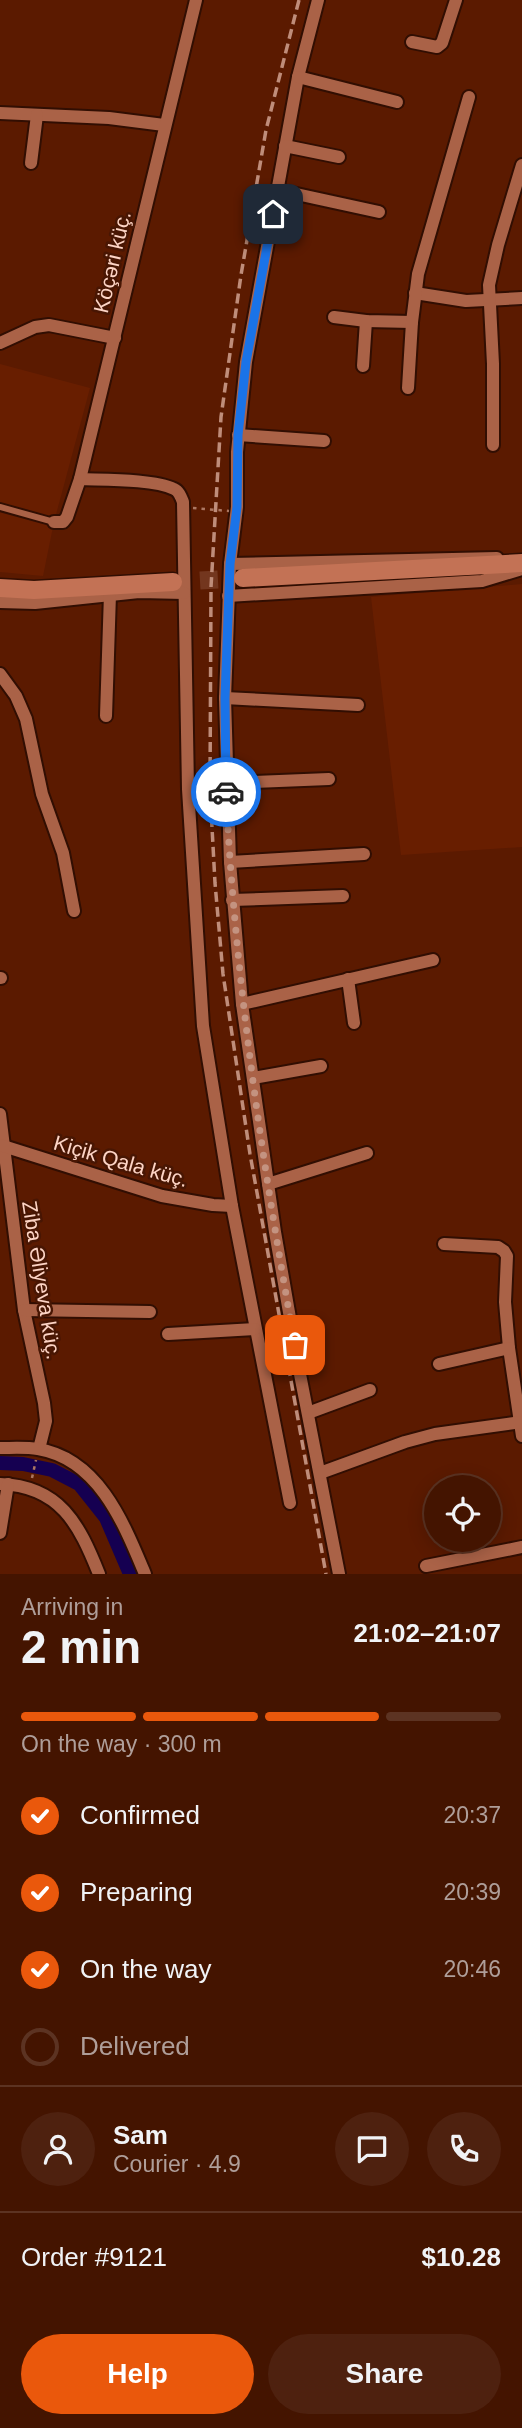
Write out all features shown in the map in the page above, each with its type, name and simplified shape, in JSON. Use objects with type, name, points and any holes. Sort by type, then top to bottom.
[{"type":"street","name":"Köçəri küç.","points":[[54,522],[63,522],[67,517],[80,480],[195,0]]},
{"type":"street","points":[[318,0],[298,78],[246,362],[238,435],[236,519],[228,596],[226,783],[232,900],[242,1004],[275,1232],[340,1574]]},
{"type":"street","points":[[412,42],[437,47],[442,43],[456,0]]},
{"type":"street","points":[[298,78],[397,103]]},
{"type":"street","points":[[408,388],[415,293],[425,247],[469,97]]},
{"type":"street","points":[[0,113],[109,118],[164,125]]},
{"type":"street","points":[[30,163],[37,115]]},
{"type":"street","points":[[285,146],[339,157]]},
{"type":"street","points":[[493,444],[489,285],[522,165]]},
{"type":"street","points":[[278,190],[379,212]]},
{"type":"street","points":[[415,293],[466,302],[522,298]]},
{"type":"street","points":[[334,317],[412,322]]},
{"type":"street","points":[[363,366],[366,321]]},
{"type":"street","points":[[0,343],[35,327],[49,325],[115,338]]},
{"type":"street","points":[[238,435],[324,441]]},
{"type":"street","points":[[80,480],[150,483],[173,488],[179,494],[185,511],[179,587],[203,1026],[232,1206],[290,1503]]},
{"type":"street","points":[[230,564],[481,556],[522,564]]},
{"type":"street","points":[[243,578],[522,564]]},
{"type":"street","points":[[228,596],[482,581],[522,564]]},
{"type":"street","points":[[0,588],[34,590],[179,587]]},
{"type":"street","points":[[0,602],[35,603],[179,587]]},
{"type":"street","points":[[106,716],[110,594]]},
{"type":"street","points":[[0,674],[16,696],[26,719],[39,785],[63,853],[74,911]]},
{"type":"street","points":[[225,698],[358,705]]},
{"type":"street","points":[[226,783],[329,779]]},
{"type":"street","points":[[230,862],[364,854]]},
{"type":"street","points":[[232,900],[343,896]]},
{"type":"street","points":[[242,1004],[433,960]]},
{"type":"street","points":[[348,979],[354,1023]]},
{"type":"street","points":[[253,1078],[321,1066]]},
{"type":"street","name":"Ziba Əliyeva küç.","points":[[0,1114],[24,1310],[44,1403],[46,1421],[38,1449]]},
{"type":"street","name":"Kiçik Qala küç.","points":[[2,1145],[162,1196],[232,1206]]},
{"type":"street","points":[[268,1184],[367,1153]]},
{"type":"street","points":[[444,1244],[498,1247],[507,1256],[505,1302],[522,1436]]},
{"type":"street","points":[[24,1310],[150,1312]]},
{"type":"street","points":[[167,1334],[255,1329]]},
{"type":"street","points":[[439,1364],[509,1348]]},
{"type":"street","points":[[308,1413],[370,1390]]},
{"type":"street","points":[[320,1474],[405,1442],[521,1422]]},
{"type":"street","points":[[0,1448],[38,1449],[61,1456],[81,1468],[98,1484],[127,1531],[145,1574]]},
{"type":"street","points":[[0,1534],[4,1484],[30,1488],[51,1498],[74,1521],[84,1536],[99,1574]]},
{"type":"street","points":[[426,1566],[522,1547]]},
{"type":"lane","points":[[0,508],[54,522]]},
{"type":"path","points":[[193,508],[229,511]]},
{"type":"path","points":[[30,1488],[38,1449]]},
{"type":"shaded area","points":[[0,364],[90,388],[54,522],[43,576],[0,572]]},
{"type":"shaded area","points":[[522,584],[522,847],[401,855],[371,597]]},
{"type":"waterway","points":[[0,1463],[52,1470],[79,1484],[106,1518],[130,1574]]},
{"type":"tunnel","points":[[173,582],[243,578]]},
{"type":"railway","points":[[299,0],[266,130],[241,275],[221,417],[211,587],[210,790],[223,974],[250,1154],[326,1574]]},
{"type":"way so far","points":[[226,792],[232,900],[242,1004],[275,1232],[295,1345]]},
{"type":"route","points":[[226,792],[225,698],[230,564],[237,507],[238,435],[246,362],[273,214]]}]
